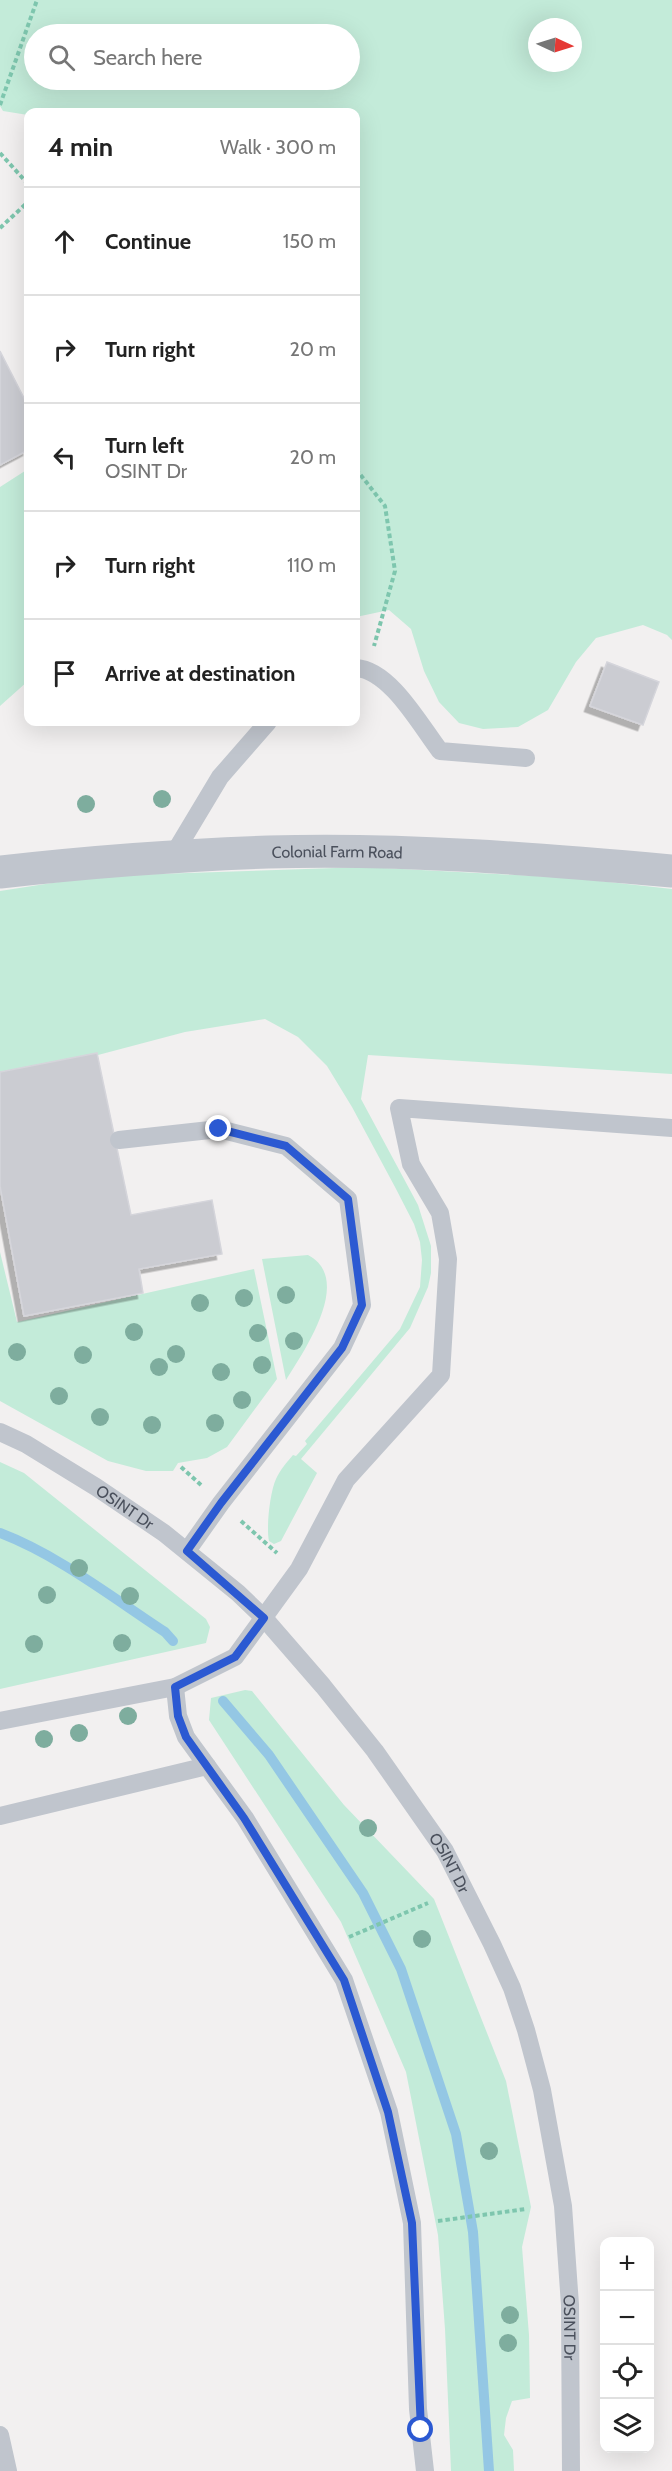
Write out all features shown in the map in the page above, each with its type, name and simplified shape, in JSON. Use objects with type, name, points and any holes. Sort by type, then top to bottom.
[{"type":"street","name":"Colonial Farm Road","points":[[0,872],[100,861],[269,852],[379,853],[581,862],[672,871]]},
{"type":"lane","points":[[361,668],[394,689],[440,751],[526,758]]},
{"type":"lane","points":[[171,857],[220,777],[265,726]]},
{"type":"lane","points":[[0,1721],[175,1687],[235,1657],[298,1569],[346,1480],[441,1376],[448,1259],[440,1213],[411,1164],[399,1108],[672,1128]]},
{"type":"lane","points":[[119,1140],[219,1129],[286,1146],[348,1199],[362,1305],[342,1348],[221,1503],[187,1551]]},
{"type":"lane","name":"OSINT Dr","points":[[0,1432],[26,1444],[96,1487],[187,1551],[264,1618],[305,1663],[375,1751],[445,1851],[512,1988],[542,2090],[563,2205],[570,2306],[571,2471]]},
{"type":"lane","points":[[175,1687],[178,1716],[186,1737],[244,1818],[344,1980],[388,2112],[412,2223],[418,2409],[426,2471]]},
{"type":"lane","points":[[0,1816],[207,1766]]},
{"type":"lane","points":[[0,2435],[8,2471]]},
{"type":"path","points":[[29,24],[37,0]]},
{"type":"path","points":[[0,105],[24,37]]},
{"type":"path","points":[[0,153],[24,180]]},
{"type":"path","points":[[0,228],[24,206]]},
{"type":"path","points":[[360,474],[385,506],[395,571],[361,668]]},
{"type":"path","points":[[181,1467],[204,1487]]},
{"type":"path","points":[[241,1520],[277,1553]]},
{"type":"path","points":[[357,1934],[428,1903]]},
{"type":"path","points":[[447,2220],[526,2209]]},
{"type":"green space","points":[[0,0],[672,0],[672,640],[667,635],[643,625],[596,638],[576,662],[548,710],[518,727],[483,729],[459,723],[439,702],[424,671],[411,629],[389,610],[360,616],[360,108],[24,108],[24,114],[3,111],[0,106]]},
{"type":"green space","points":[[24,472],[24,685],[0,706],[0,487]]},
{"type":"green space","points":[[365,867],[573,878],[672,889],[672,1074],[368,1055],[361,1099],[418,1205],[431,1246],[431,1273],[428,1287],[410,1328],[301,1459],[317,1473],[281,1541],[274,1544],[269,1541],[268,1519],[272,1492],[278,1476],[293,1455],[296,1456],[307,1444],[305,1441],[400,1329],[420,1287],[422,1260],[420,1242],[414,1224],[352,1107],[327,1066],[298,1037],[265,1019],[185,1032],[98,1055],[97,1053],[0,1072],[0,891],[97,876]]},
{"type":"green space","points":[[0,1252],[17,1322],[254,1269],[277,1379],[227,1447],[207,1458],[178,1463],[173,1471],[146,1471],[108,1461],[0,1401]]},
{"type":"green space","points":[[308,1255],[321,1266],[326,1281],[326,1297],[313,1334],[286,1380],[262,1259]]},
{"type":"green space","points":[[0,1462],[24,1473],[206,1619],[210,1627],[206,1643],[0,1689]]},
{"type":"green space","points":[[245,1690],[252,1691],[344,1805],[434,1899],[506,2081],[531,2207],[522,2247],[529,2335],[530,2398],[512,2401],[506,2418],[504,2435],[513,2450],[514,2471],[451,2471],[445,2329],[438,2235],[406,2072],[341,1922],[209,1720],[211,1698]]},
{"type":"building","points":[[0,351],[24,398],[24,452],[0,465]]},
{"type":"building","points":[[607,662],[659,682],[643,725],[590,706]]},
{"type":"building","points":[[97,1053],[131,1215],[212,1200],[222,1254],[139,1269],[143,1293],[24,1316],[0,1186],[0,1072]]},
{"type":"waterway","points":[[0,1533],[64,1565],[165,1632],[173,1641]]},
{"type":"waterway","points":[[223,1701],[269,1755],[363,1893],[401,1969],[456,2134],[473,2232],[489,2471]]},
{"type":"route","points":[[219,1129],[286,1146],[348,1199],[362,1305],[342,1348],[221,1503],[187,1551],[264,1618],[235,1657],[175,1687],[178,1716],[186,1737],[244,1818],[344,1980],[362,2031],[388,2112],[412,2223],[418,2409],[421,2430]]}]
